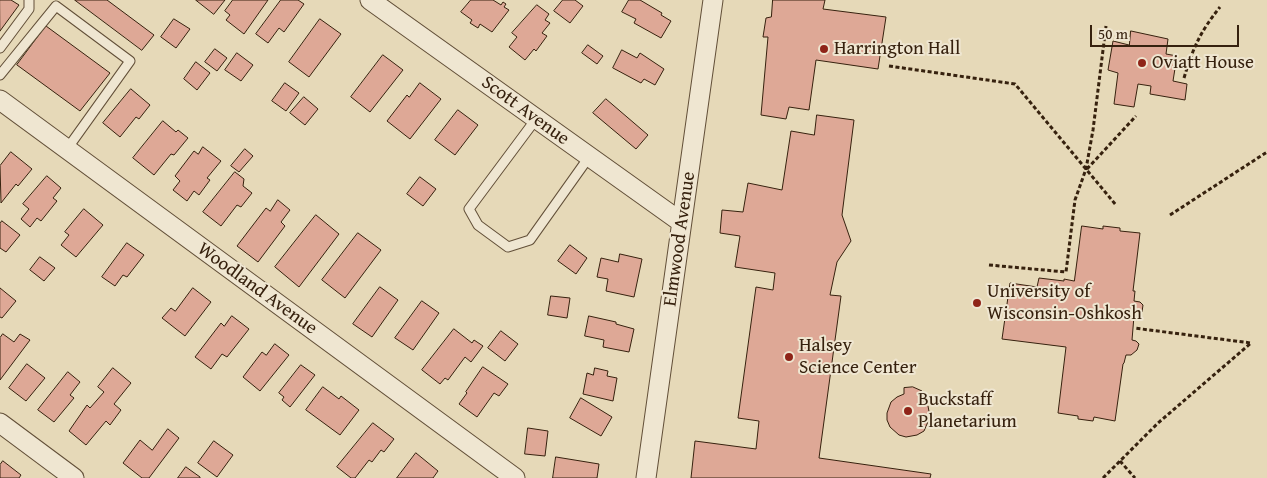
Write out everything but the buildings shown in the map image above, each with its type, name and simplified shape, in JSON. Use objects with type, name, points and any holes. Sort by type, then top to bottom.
[{"type":"street","name":"Scott Avenue","points":[[370,0],[681,222]]},
{"type":"street","name":"Elmwood Avenue","points":[[646,478],[713,0]]},
{"type":"street","name":"Woodland Avenue","points":[[0,100],[515,478]]},
{"type":"street","points":[[0,423],[74,478]]},
{"type":"lane","points":[[0,48],[29,9],[29,0]]},
{"type":"lane","points":[[0,75],[56,6],[130,61],[67,149]]},
{"type":"lane","points":[[536,119],[469,210],[478,225],[508,247],[530,240],[588,157]]},
{"type":"path","points":[[1184,78],[1192,51],[1201,33],[1220,7]]},
{"type":"path","points":[[989,265],[1066,272],[1075,200],[1086,169],[1093,130],[1106,26]]},
{"type":"path","points":[[889,66],[1015,84],[1116,205]]},
{"type":"path","points":[[1086,169],[1136,116]]},
{"type":"path","points":[[1170,215],[1267,152]]},
{"type":"path","points":[[1103,478],[1158,422],[1252,343],[1134,328]]},
{"type":"path","points":[[1120,461],[1135,478]]},
{"type":"place","name":"Harrington Hall","points":[[824,49]]},
{"type":"place","name":"Oviatt House","points":[[1142,63]]},
{"type":"place","name":"University of Wisconsin-Oshkosh","points":[[977,303]]},
{"type":"place","name":"Halsey Science Center","points":[[789,357]]},
{"type":"place","name":"Buckstaff Planetarium","points":[[908,411]]}]
